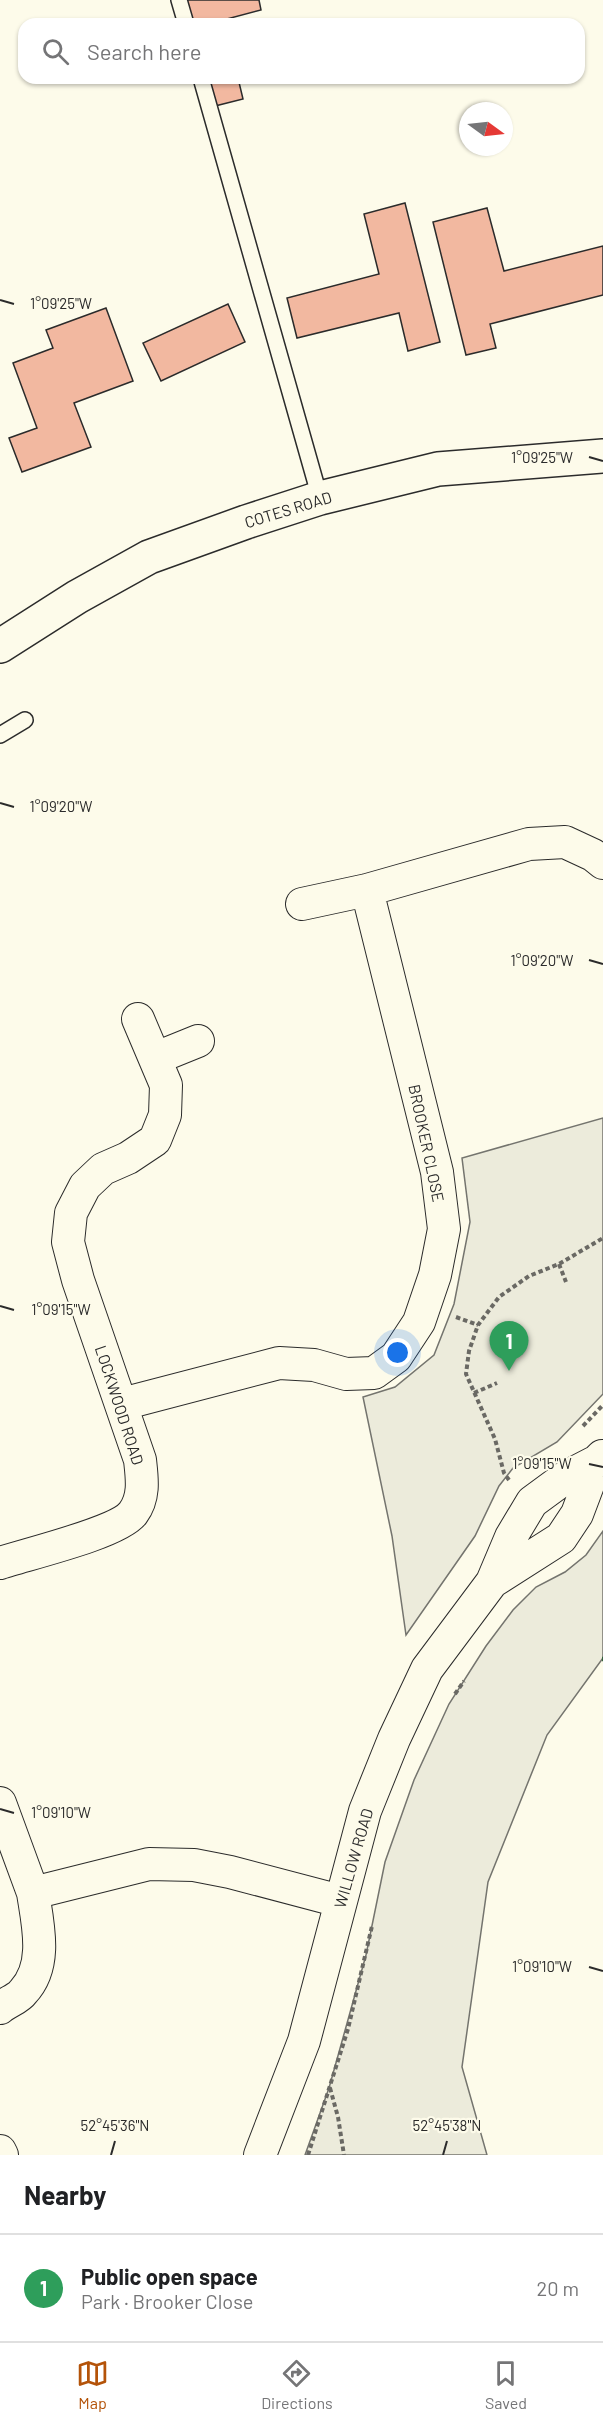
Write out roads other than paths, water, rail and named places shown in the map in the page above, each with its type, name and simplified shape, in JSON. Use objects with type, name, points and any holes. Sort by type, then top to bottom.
[{"type":"street","name":"COTES ROAD","points":[[0,646],[77,597],[149,557],[320,498],[438,469],[603,456]]},
{"type":"street","points":[[302,904],[367,890],[529,844],[565,842],[593,855],[603,863]]},
{"type":"street","name":"BROOKER CLOSE","points":[[122,1404],[279,1363],[314,1365],[346,1374],[374,1373],[396,1357],[419,1322],[435,1275],[444,1229],[437,1172],[367,890]]},
{"type":"street","name":"LOCKWOOD ROAD","points":[[0,1563],[110,1528],[133,1514],[143,1488],[141,1460],[78,1280],[68,1242],[70,1213],[85,1186],[103,1169],[128,1158],[154,1140],[165,1116],[166,1085],[138,1019]]},
{"type":"street","points":[[156,1058],[198,1041]]},
{"type":"street","name":"WILLOW ROAD","points":[[260,2155],[304,2041],[365,1811],[394,1739],[427,1669],[492,1582],[511,1538],[532,1502],[566,1477],[600,1458]]},
{"type":"street","name":"WILLOW ROAD","points":[[492,1582],[561,1538],[578,1514],[600,1458]]},
{"type":"street","points":[[0,1803],[33,1893],[41,1939],[36,1970],[23,1993],[0,2008]]},
{"type":"street","points":[[33,1893],[149,1864],[183,1865],[230,1872],[340,1901]]},
{"type":"street","points":[[0,2151],[2,2155]]},
{"type":"lane","points":[[179,0],[184,18]]},
{"type":"lane","points":[[203,84],[320,498]]},
{"type":"lane","points":[[0,735],[24,720]]},
{"type":"place","name":"Public open space","points":[[509,1371]]}]
